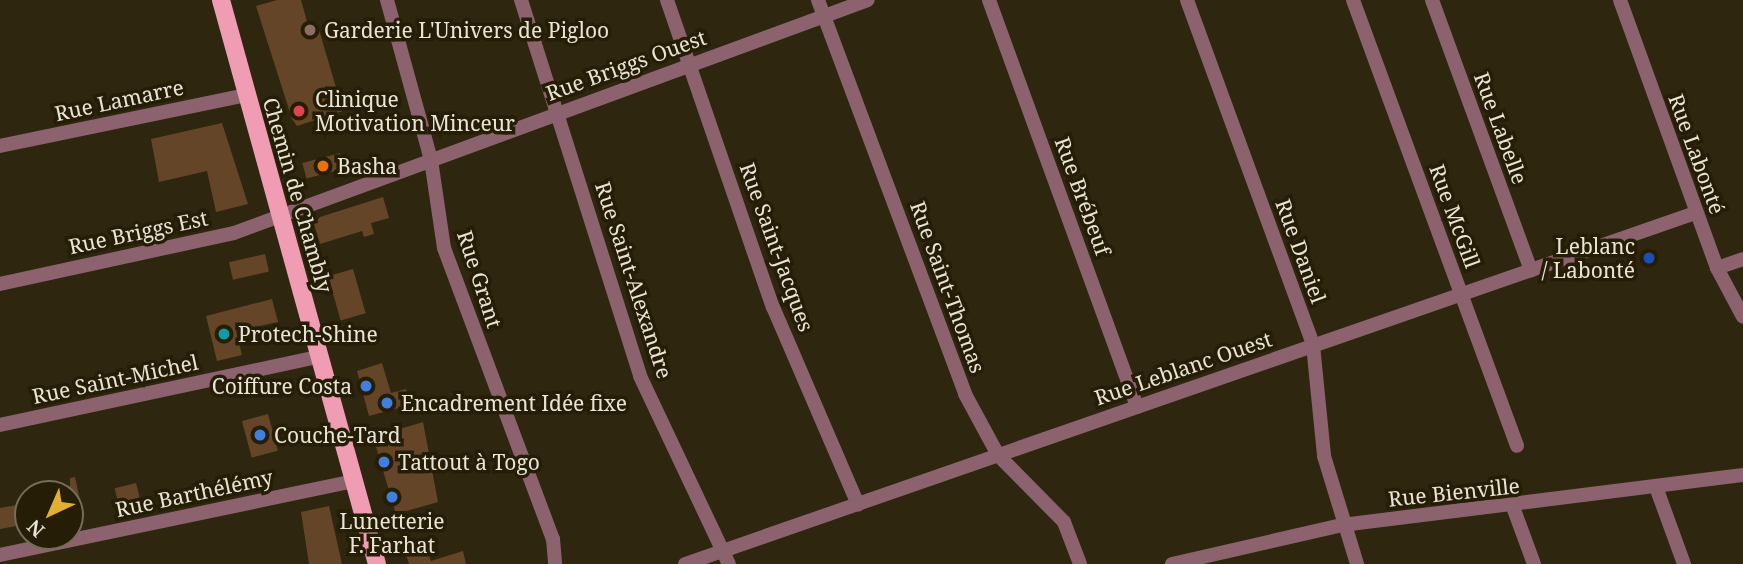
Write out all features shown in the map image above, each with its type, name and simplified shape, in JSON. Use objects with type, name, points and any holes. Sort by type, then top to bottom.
[{"type":"main road","name":"Chemin de Chambly","points":[[221,0],[377,564]]},
{"type":"street","name":"Rue Grant","points":[[387,0],[431,160],[444,248],[553,539],[555,564]]},
{"type":"street","name":"Rue Saint-Alexandre","points":[[521,0],[559,112],[640,376],[724,558]]},
{"type":"street","name":"Rue Saint-Jacques","points":[[667,0],[773,307],[858,504]]},
{"type":"street","name":"Rue Saint-Thomas","points":[[818,0],[965,394],[998,455],[1064,522],[1080,564]]},
{"type":"street","name":"Rue Briggs Ouest","points":[[282,216],[690,63],[868,0]]},
{"type":"street","name":"Rue Brébeuf","points":[[989,0],[1137,407]]},
{"type":"street","name":"Rue Daniel","points":[[1187,0],[1313,345],[1324,456],[1342,525],[1357,564]]},
{"type":"street","name":"Rue McGill","points":[[1353,0],[1517,446]]},
{"type":"street","name":"Rue Labelle","points":[[1432,0],[1531,270]]},
{"type":"street","name":"Rue Labonté","points":[[1620,0],[1695,212],[1717,268],[1743,317]]},
{"type":"street","name":"Rue Lamarre","points":[[0,146],[246,95]]},
{"type":"street","name":"Rue Leblanc Ouest","points":[[685,564],[724,558],[858,504],[1695,212]]},
{"type":"street","name":"Rue Briggs Est","points":[[0,284],[234,233],[282,216]]},
{"type":"street","points":[[1717,268],[1743,259]]},
{"type":"street","name":"Rue Saint-Michel","points":[[0,425],[321,356]]},
{"type":"street","name":"Rue Bienville","points":[[1172,564],[1216,559],[1342,525],[1513,507],[1743,475]]},
{"type":"street","name":"Rue Barthélémy","points":[[0,555],[355,481]]},
{"type":"street","points":[[1656,487],[1684,564]]},
{"type":"street","points":[[1513,507],[1534,564]]},
{"type":"building","points":[[277,0],[301,0],[308,25],[317,23],[343,111],[297,126],[292,119],[256,6]]},
{"type":"building","points":[[222,123],[248,204],[216,212],[207,171],[159,182],[151,139]]},
{"type":"building","name":"Basha","points":[[340,153],[344,168],[306,179],[302,163]]},
{"type":"building","points":[[383,197],[389,218],[371,223],[374,234],[364,237],[362,231],[320,244],[314,224],[320,217]]},
{"type":"building","points":[[265,254],[269,272],[233,280],[229,262]]},
{"type":"building","points":[[353,269],[366,313],[341,320],[328,276]]},
{"type":"building","points":[[272,299],[278,322],[236,331],[242,355],[217,361],[206,316]]},
{"type":"building","points":[[382,363],[391,393],[406,389],[410,405],[369,416],[357,371]]},
{"type":"building","name":"Couche-Tard","points":[[268,414],[278,451],[252,458],[242,421]]},
{"type":"building","points":[[423,422],[438,502],[396,514],[373,437]]},
{"type":"building","points":[[136,483],[141,503],[120,509],[115,488]]},
{"type":"building","points":[[14,506],[14,526],[0,529],[0,508]]},
{"type":"building","points":[[329,506],[342,564],[309,564],[301,512]]},
{"type":"building","points":[[424,542],[431,561],[463,551],[466,564],[409,564],[404,548]]},
{"type":"place","name":"Garderie L'Univers de Pigloo","points":[[310,30]]},
{"type":"place","name":"Clinique Motivation Minceur","points":[[299,111]]},
{"type":"place","name":"Basha","points":[[323,166]]},
{"type":"place","name":"Leblanc / Labonté","points":[[1649,258]]},
{"type":"place","name":"Protech-Shine","points":[[224,334]]},
{"type":"place","name":"Coiffure Costa","points":[[366,386]]},
{"type":"place","name":"Encadrement Idée fixe","points":[[387,403]]},
{"type":"place","name":"Couche-Tard","points":[[260,435]]},
{"type":"place","name":"Tattout à Togo","points":[[384,462]]},
{"type":"place","name":"Lunetterie F. Farhat","points":[[392,497]]}]
